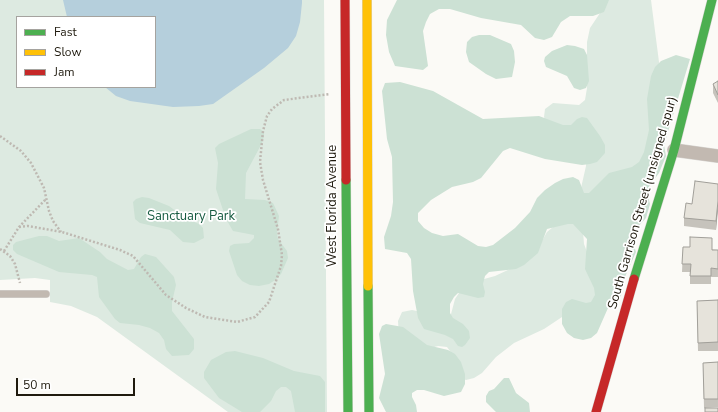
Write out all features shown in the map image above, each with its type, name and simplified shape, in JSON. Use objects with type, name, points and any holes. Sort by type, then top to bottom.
[{"type":"street","name":"West Florida Avenue","points":[[345,0],[348,412]]},
{"type":"street","points":[[367,0],[369,412]]},
{"type":"street","name":"South Garrison Street (unsigned spur)","points":[[596,412],[627,301],[674,150],[712,0]]},
{"type":"street","points":[[674,150],[718,156]]},
{"type":"lane","points":[[0,294],[21,292],[46,294]]},
{"type":"path","points":[[19,227],[35,227],[62,232],[115,248],[133,256],[166,295],[205,317],[228,322],[237,322],[255,317],[269,302],[281,266],[282,255],[278,229],[263,180],[260,162],[266,116],[272,109],[284,100],[330,94]]},
{"type":"path","points":[[0,136],[20,151],[31,164],[39,177],[53,221],[62,232]]},
{"type":"path","points":[[4,251],[19,227],[46,199]]},
{"type":"path","points":[[0,249],[10,256],[15,264],[21,292]]},
{"type":"green space","name":"Sanctuary Park","points":[[0,0],[324,0],[327,412],[228,412],[97,317],[71,306],[50,302],[50,280],[35,278],[0,280]]},
{"type":"green space","points":[[397,0],[609,0],[604,12],[593,16],[570,16],[561,22],[552,37],[544,40],[535,38],[521,25],[481,18],[450,9],[439,9],[430,14],[423,31],[428,66],[423,70],[395,66],[389,52],[386,35],[387,20]]},
{"type":"green space","points":[[605,0],[651,0],[659,62],[657,94],[643,162],[583,231],[584,244],[598,281],[594,304],[562,317],[544,329],[514,343],[496,357],[482,373],[474,378],[466,380],[461,378],[459,364],[447,347],[438,346],[424,350],[399,338],[398,321],[402,312],[412,310],[450,318],[455,299],[463,287],[510,269],[539,246],[547,232],[559,222],[581,188],[586,166],[587,151],[548,129],[544,117],[545,109],[553,103],[579,105],[585,100],[587,88],[587,42],[590,28],[604,7]]},
{"type":"green space","points":[[479,35],[490,35],[511,44],[514,51],[515,62],[512,77],[496,79],[469,62],[466,52],[467,42],[472,37]]},
{"type":"green space","points":[[567,45],[584,49],[587,55],[589,81],[586,88],[580,90],[574,88],[567,76],[546,67],[544,61],[545,57],[552,51]]},
{"type":"green space","points":[[676,55],[690,59],[664,145],[666,156],[659,173],[648,188],[647,193],[650,204],[646,218],[634,231],[632,239],[636,252],[624,279],[621,296],[608,308],[597,333],[591,338],[583,340],[574,338],[567,333],[562,324],[562,309],[566,302],[572,299],[586,303],[591,302],[595,295],[594,288],[585,269],[587,239],[573,224],[547,229],[538,253],[524,265],[516,269],[489,272],[485,276],[483,284],[485,292],[484,297],[478,298],[458,293],[454,297],[450,304],[450,313],[453,318],[463,324],[469,331],[470,338],[465,345],[462,347],[458,346],[453,339],[445,335],[424,329],[418,318],[413,291],[411,259],[407,253],[385,249],[384,237],[391,216],[393,202],[392,157],[387,139],[382,91],[385,83],[400,82],[433,91],[483,119],[539,116],[563,125],[571,125],[577,119],[582,117],[587,118],[600,136],[605,145],[605,153],[597,162],[590,164],[582,165],[545,159],[510,148],[503,151],[481,178],[473,182],[452,187],[431,200],[418,213],[418,221],[424,228],[432,233],[443,236],[458,234],[478,246],[486,247],[493,245],[515,228],[530,212],[537,198],[555,183],[563,179],[573,177],[579,180],[584,193],[589,193],[609,173],[632,167],[639,162],[644,152],[649,130],[647,99],[651,76],[655,67],[661,61]]},
{"type":"green space","points":[[251,129],[260,129],[264,132],[264,136],[262,143],[246,173],[245,199],[265,200],[273,203],[279,216],[277,233],[278,239],[287,251],[288,258],[281,274],[275,280],[269,284],[259,286],[250,285],[242,281],[237,275],[229,251],[230,246],[234,244],[249,243],[254,238],[254,235],[233,231],[226,219],[216,189],[218,163],[215,148],[219,144]]},
{"type":"green space","points":[[142,197],[149,198],[169,206],[185,218],[199,224],[203,228],[204,238],[194,243],[183,242],[170,230],[140,223],[135,219],[133,202]]},
{"type":"green space","points":[[39,236],[47,236],[59,241],[79,238],[100,252],[107,259],[128,270],[134,269],[141,257],[145,254],[156,257],[174,277],[176,285],[172,302],[172,311],[194,339],[194,349],[189,355],[172,356],[166,349],[164,340],[159,333],[150,328],[139,325],[120,323],[115,319],[99,297],[97,277],[92,275],[59,272],[17,254],[13,250],[13,245],[16,242]]},
{"type":"green space","points":[[386,324],[403,327],[427,345],[448,350],[455,354],[461,362],[465,374],[465,384],[461,392],[444,396],[424,390],[417,390],[412,393],[412,397],[416,405],[417,412],[386,412],[379,398],[385,374],[379,334],[382,326]]},
{"type":"green space","points":[[235,351],[263,358],[294,371],[320,376],[325,382],[325,412],[295,412],[291,391],[286,387],[281,387],[276,391],[271,401],[260,412],[242,412],[219,398],[204,378],[204,372],[211,360],[226,352]]},
{"type":"green space","points":[[504,378],[509,378],[516,393],[529,403],[530,412],[496,412],[486,402],[486,396],[489,391],[494,389]]},
{"type":"water","points":[[63,0],[302,0],[300,22],[296,36],[288,48],[264,68],[213,104],[199,106],[173,107],[130,101],[116,96],[106,88],[156,88],[156,16],[67,16]]},
{"type":"building","points":[[718,81],[718,95],[713,84]]},
{"type":"building","points":[[695,181],[718,184],[716,221],[684,218],[686,203],[692,204]]},
{"type":"building","points":[[690,237],[712,238],[712,250],[718,250],[718,269],[711,268],[711,276],[690,276],[691,264],[682,264],[683,247],[690,247]]},
{"type":"building","points":[[718,300],[718,342],[698,343],[697,301]]},
{"type":"building","points":[[718,362],[718,399],[704,399],[703,363]]},
{"type":"building","points":[[705,408],[718,408],[718,412],[705,412]]},
{"type":"traffic: fast","points":[[634,279],[674,150],[712,0]]},
{"type":"traffic: fast","points":[[346,180],[348,412]]},
{"type":"traffic: fast","points":[[368,286],[369,412]]},
{"type":"traffic: slow","points":[[367,0],[368,286]]},
{"type":"traffic: jam","points":[[345,0],[346,180]]},
{"type":"traffic: jam","points":[[596,412],[634,279]]}]
